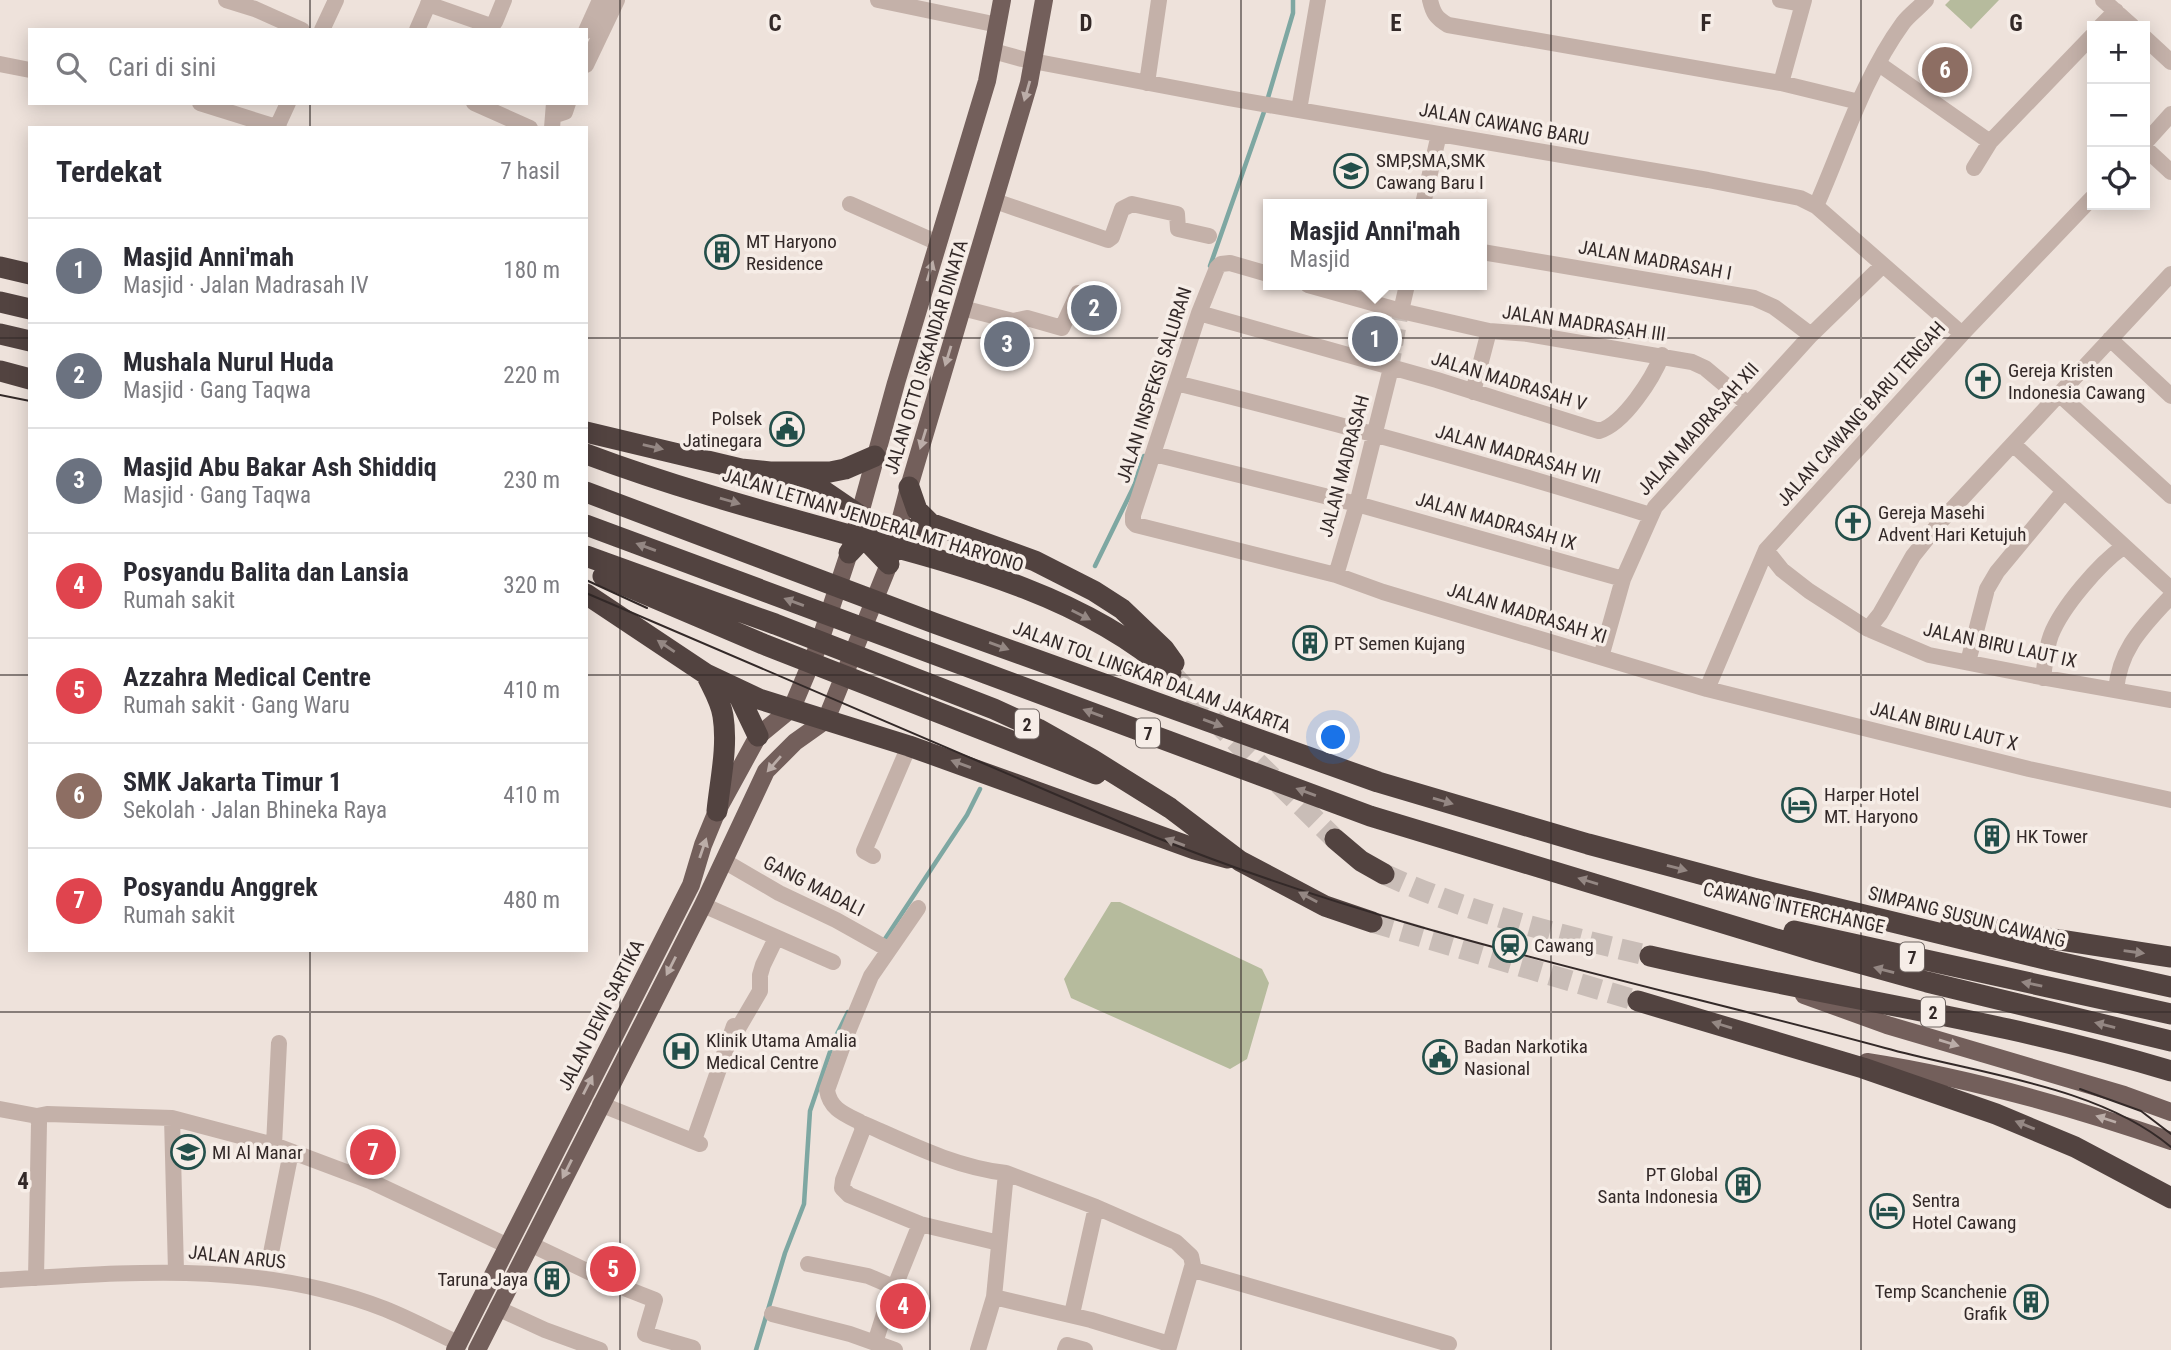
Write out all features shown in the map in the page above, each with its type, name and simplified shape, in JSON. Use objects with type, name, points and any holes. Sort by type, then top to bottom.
[{"type":"highway","points":[[0,267],[28,274]]},
{"type":"highway","points":[[0,302],[28,309]]},
{"type":"highway","points":[[0,334],[28,341]]},
{"type":"highway","points":[[0,371],[28,378]]},
{"type":"highway","points":[[588,432],[741,469],[770,472],[830,472],[876,456]]},
{"type":"highway","name":"JALAN LETNAN JENDERAL MT HARYONO","points":[[588,455],[640,475],[950,562],[1016,584],[1082,616],[1174,671],[1164,649],[1122,609],[1094,591],[1035,561],[945,530]]},
{"type":"highway","points":[[770,472],[814,485],[862,525],[868,542],[889,564]]},
{"type":"highway","points":[[909,487],[917,510],[930,523],[945,530]]},
{"type":"highway","name":"JALAN TOL LINGKAR DALAM JAKARTA","points":[[588,493],[934,623],[1378,782],[1588,844],[1753,888]]},
{"type":"highway","points":[[862,525],[898,530],[945,530]]},
{"type":"highway","points":[[849,553],[862,525]]},
{"type":"highway","name":"7","points":[[588,526],[1370,816],[1653,900]]},
{"type":"highway","name":"2","points":[[588,557],[897,670],[1038,729],[1170,808],[1240,861],[1325,906],[1372,922]]},
{"type":"highway","name":"2","points":[[588,570],[764,644],[1147,794]]},
{"type":"highway","points":[[588,595],[706,674],[759,699],[909,746],[1195,849],[1240,861]]},
{"type":"highway","points":[[706,674],[723,716],[724,741],[717,811]]},
{"type":"highway","points":[[735,688],[758,736]]},
{"type":"highway","points":[[1335,839],[1361,861],[1384,874]]},
{"type":"highway","points":[[1753,888],[2001,932],[2171,957]]},
{"type":"highway","name":"SIMPANG SUSUN CAWANG","points":[[1753,888],[2171,988]]},
{"type":"highway","points":[[1653,900],[1760,935],[1915,979],[2171,1041]]},
{"type":"highway","name":"CAWANG INTERCHANGE","points":[[1653,900],[2171,1014]]},
{"type":"highway","name":"2","points":[[1650,956],[1768,983],[1924,1010],[2171,1071]]},
{"type":"highway","points":[[1638,1001],[1863,1068],[2008,1118],[2075,1147],[2171,1198]]},
{"type":"main road","name":"JALAN OTTO ISKANDAR DINATA","points":[[862,525],[876,456],[988,81],[1002,0]]},
{"type":"main road","name":"JALAN OTTO ISKANDAR DINATA","points":[[826,720],[889,564],[909,487],[1034,61],[1044,0]]},
{"type":"main road","points":[[792,708],[819,644],[849,553]]},
{"type":"main road","name":"JALAN DEWI SARTIKA","points":[[456,1347],[691,885],[717,811],[758,736],[792,708]]},
{"type":"main road","name":"JALAN DEWI SARTIKA","points":[[477,1350],[724,861],[766,771],[795,742],[826,720]]},
{"type":"main road","points":[[1768,983],[1887,1025],[2124,1095],[2171,1112]]},
{"type":"main road","points":[[1787,1046],[1903,1068],[2042,1100],[2171,1141]]},
{"type":"street","points":[[226,0],[256,4],[298,28]]},
{"type":"street","points":[[323,28],[336,0]]},
{"type":"street","points":[[419,28],[429,2],[488,25],[495,22],[505,0]]},
{"type":"street","points":[[587,28],[600,0]]},
{"type":"street","points":[[588,61],[617,0]]},
{"type":"street","points":[[878,0],[998,25]]},
{"type":"street","points":[[1147,83],[1159,0]]},
{"type":"street","points":[[1299,110],[1318,0]]},
{"type":"street","points":[[1430,0],[1433,13],[1448,25],[1781,83],[1859,102]]},
{"type":"street","points":[[1780,0],[1803,2],[1781,83]]},
{"type":"street","points":[[1816,206],[1859,102],[1879,64],[1904,23],[1926,0]]},
{"type":"street","points":[[2110,6],[2126,21]]},
{"type":"street","points":[[1974,168],[1990,142],[2087,41]]},
{"type":"street","points":[[2150,43],[2171,62]]},
{"type":"street","name":"JALAN CAWANG BARU","points":[[993,51],[1147,83],[1800,198],[1816,206],[1962,334]]},
{"type":"street","points":[[0,64],[28,70]]},
{"type":"street","points":[[1879,64],[1990,142]]},
{"type":"street","points":[[206,105],[275,126]]},
{"type":"street","points":[[278,126],[287,105]]},
{"type":"street","points":[[478,105],[526,126]]},
{"type":"street","points":[[553,116],[565,112],[567,105]]},
{"type":"street","points":[[2150,139],[2171,114]]},
{"type":"street","points":[[1424,199],[1439,134]]},
{"type":"street","points":[[2147,147],[2171,172]]},
{"type":"street","points":[[995,201],[1108,240],[1112,237],[1122,209],[1132,204],[1178,214],[1178,229],[1209,236]]},
{"type":"street","name":"JALAN CAWANG BARU TENGAH","points":[[1707,689],[1766,550],[1962,334],[2087,203]]},
{"type":"street","points":[[850,204],[938,243]]},
{"type":"street","name":"JALAN MADRASAH I","points":[[1487,253],[1754,298],[1774,307],[1811,335]]},
{"type":"street","name":"JALAN INSPEKSI SALURAN","points":[[1133,522],[1133,515],[1199,313],[1221,264],[1230,263],[1263,273]]},
{"type":"street","name":"JALAN MADRASAH XII","points":[[1601,656],[1622,579],[1650,515],[1661,499],[1811,335],[1883,265]]},
{"type":"street","points":[[1868,629],[1881,614],[1913,556],[1941,521],[2171,274]]},
{"type":"street","points":[[2158,287],[2171,298]]},
{"type":"street","name":"JALAN MADRASAH III","points":[[1326,290],[1489,331],[1528,334],[1692,362],[1705,368],[1748,404]]},
{"type":"street","points":[[1401,311],[1405,290]]},
{"type":"street","points":[[962,308],[1013,321],[1027,318],[1062,328],[1078,293]]},
{"type":"street","name":"JALAN MADRASAH V","points":[[1199,313],[1602,430],[1610,426],[1650,381],[1662,355]]},
{"type":"street","points":[[1473,392],[1489,331]]},
{"type":"street","points":[[2110,340],[2171,396]]},
{"type":"street","name":"JALAN MADRASAH","points":[[1336,575],[1391,368]]},
{"type":"street","name":"JALAN MADRASAH VII","points":[[1176,383],[1574,491],[1650,515]]},
{"type":"street","points":[[2059,394],[2171,496]]},
{"type":"street","points":[[2013,444],[2171,589]]},
{"type":"street","name":"JALAN MADRASAH IX","points":[[1154,454],[1357,504],[1622,579]]},
{"type":"street","points":[[1968,662],[1987,589],[1992,580],[2064,491]]},
{"type":"street","name":"JALAN MADRASAH XI","points":[[1133,522],[1140,527],[1336,575],[1383,592],[1707,689]]},
{"type":"street","points":[[2043,678],[2050,637],[2058,620],[2105,559],[2123,547]]},
{"type":"street","name":"JALAN BIRU LAUT IX","points":[[1766,550],[1782,570],[1809,591],[1868,629],[1929,654],[2043,678],[2171,700]]},
{"type":"street","points":[[2116,690],[2117,677],[2127,648],[2136,634],[2171,596]]},
{"type":"street","name":"JALAN BIRU LAUT X","points":[[1707,689],[2029,769],[2171,800]]},
{"type":"street","points":[[873,856],[864,851],[909,746]]},
{"type":"street","name":"GANG MADALI","points":[[724,861],[779,893],[843,923],[883,946]]},
{"type":"street","points":[[702,905],[833,962]]},
{"type":"street","points":[[918,908],[871,976],[847,1034],[827,1090],[837,1111],[941,1158],[1006,1173],[1096,1207],[1176,1242],[1191,1256],[1192,1267],[1168,1347],[1072,1314],[994,1297]]},
{"type":"street","points":[[600,1104],[697,1142],[734,1026],[739,1027],[760,990],[762,965],[776,938]]},
{"type":"street","points":[[274,1145],[279,1044]]},
{"type":"street","points":[[0,1109],[37,1116],[47,1114],[172,1118],[274,1145],[370,1181],[506,1245]]},
{"type":"street","points":[[36,1278],[37,1116]]},
{"type":"street","points":[[172,1118],[176,1271]]},
{"type":"street","points":[[860,1122],[863,1129],[843,1180],[843,1191],[920,1224],[999,1243]]},
{"type":"street","points":[[270,1258],[291,1152]]},
{"type":"street","points":[[978,1350],[994,1297],[1006,1173]]},
{"type":"street","points":[[1072,1314],[1096,1207]]},
{"type":"street","points":[[876,1343],[920,1224]]},
{"type":"street","points":[[530,1244],[614,1284],[655,1300],[644,1333],[693,1348]]},
{"type":"street","points":[[808,1264],[868,1276],[896,1288]]},
{"type":"street","points":[[1192,1267],[1194,1270],[1449,1343]]},
{"type":"street","name":"JALAN ARUS","points":[[0,1280],[176,1271],[265,1279],[326,1291],[384,1309],[456,1347]]},
{"type":"street","points":[[497,1308],[545,1330],[600,1350]]},
{"type":"street","points":[[772,1314],[895,1350]]},
{"type":"street","points":[[1065,1350],[1067,1345],[1085,1350]]},
{"type":"green space","points":[[1950,0],[1999,0],[1971,29],[1945,5]]},
{"type":"green space","points":[[1111,902],[1120,902],[1262,969],[1269,983],[1247,1059],[1230,1069],[1071,998],[1064,979]]},
{"type":"waterway","points":[[1267,101],[1293,13],[1293,0]]},
{"type":"waterway","points":[[1210,266],[1265,109]]},
{"type":"waterway","points":[[1095,566],[1134,486],[1144,456]]},
{"type":"waterway","points":[[883,942],[967,815],[980,789]]},
{"type":"waterway","points":[[756,1350],[785,1253],[804,1204],[810,1111],[834,1040],[848,1012]]},
{"type":"tunnel","points":[[1391,368],[1401,311]]},
{"type":"tunnel","points":[[1171,673],[1224,730],[1335,839]]},
{"type":"tunnel","points":[[1384,874],[1482,912],[1650,956]]},
{"type":"tunnel","points":[[1372,922],[1638,1001]]},
{"type":"tram line","points":[[0,395],[28,401]]},
{"type":"tram line","points":[[588,581],[647,608]]},
{"type":"tram line","points":[[588,594],[1155,837],[1244,871],[1334,901],[1517,953],[2073,1095],[2142,1126],[2171,1147]]},
{"type":"tram line","points":[[2080,1089],[2141,1111],[2171,1134]]},
{"type":"place","name":"SMK Jakarta Timur 1","points":[[1945,70]]},
{"type":"place","name":"SMP,SMA,SMK Cawang Baru I","points":[[1351,171]]},
{"type":"place","name":"MT Haryono Residence","points":[[722,252]]},
{"type":"place","name":"Mushala Nurul Huda","points":[[1094,308]]},
{"type":"place","name":"Masjid Anni'mah","points":[[1375,339]]},
{"type":"place","name":"Masjid Abu Bakar Ash Shiddiq","points":[[1007,344]]},
{"type":"place","name":"Gereja Kristen Indonesia Cawang","points":[[1983,381]]},
{"type":"place","name":"Polsek Jatinegara","points":[[787,429]]},
{"type":"place","name":"Gereja Masehi Advent Hari Ketujuh","points":[[1853,523]]},
{"type":"place","name":"PT Semen Kujang","points":[[1310,643]]},
{"type":"place","name":"Harper Hotel MT. Haryono","points":[[1799,805]]},
{"type":"place","name":"HK Tower","points":[[1992,836]]},
{"type":"place","name":"Cawang","points":[[1510,945]]},
{"type":"place","name":"Klinik Utama Amalia Medical Centre","points":[[681,1051]]},
{"type":"place","name":"Badan Narkotika Nasional","points":[[1440,1057]]},
{"type":"place","name":"MI Al Manar","points":[[188,1152]]},
{"type":"place","name":"Posyandu Anggrek","points":[[373,1152]]},
{"type":"place","name":"PT Global Santa Indonesia","points":[[1743,1185]]},
{"type":"place","name":"Sentra Hotel Cawang","points":[[1887,1211]]},
{"type":"place","name":"Azzahra Medical Centre","points":[[613,1269]]},
{"type":"place","name":"Taruna Jaya","points":[[552,1279]]},
{"type":"place","name":"Temp Scanchenie Grafik","points":[[2031,1302]]},
{"type":"place","name":"Posyandu Balita dan Lansia","points":[[903,1306]]}]
